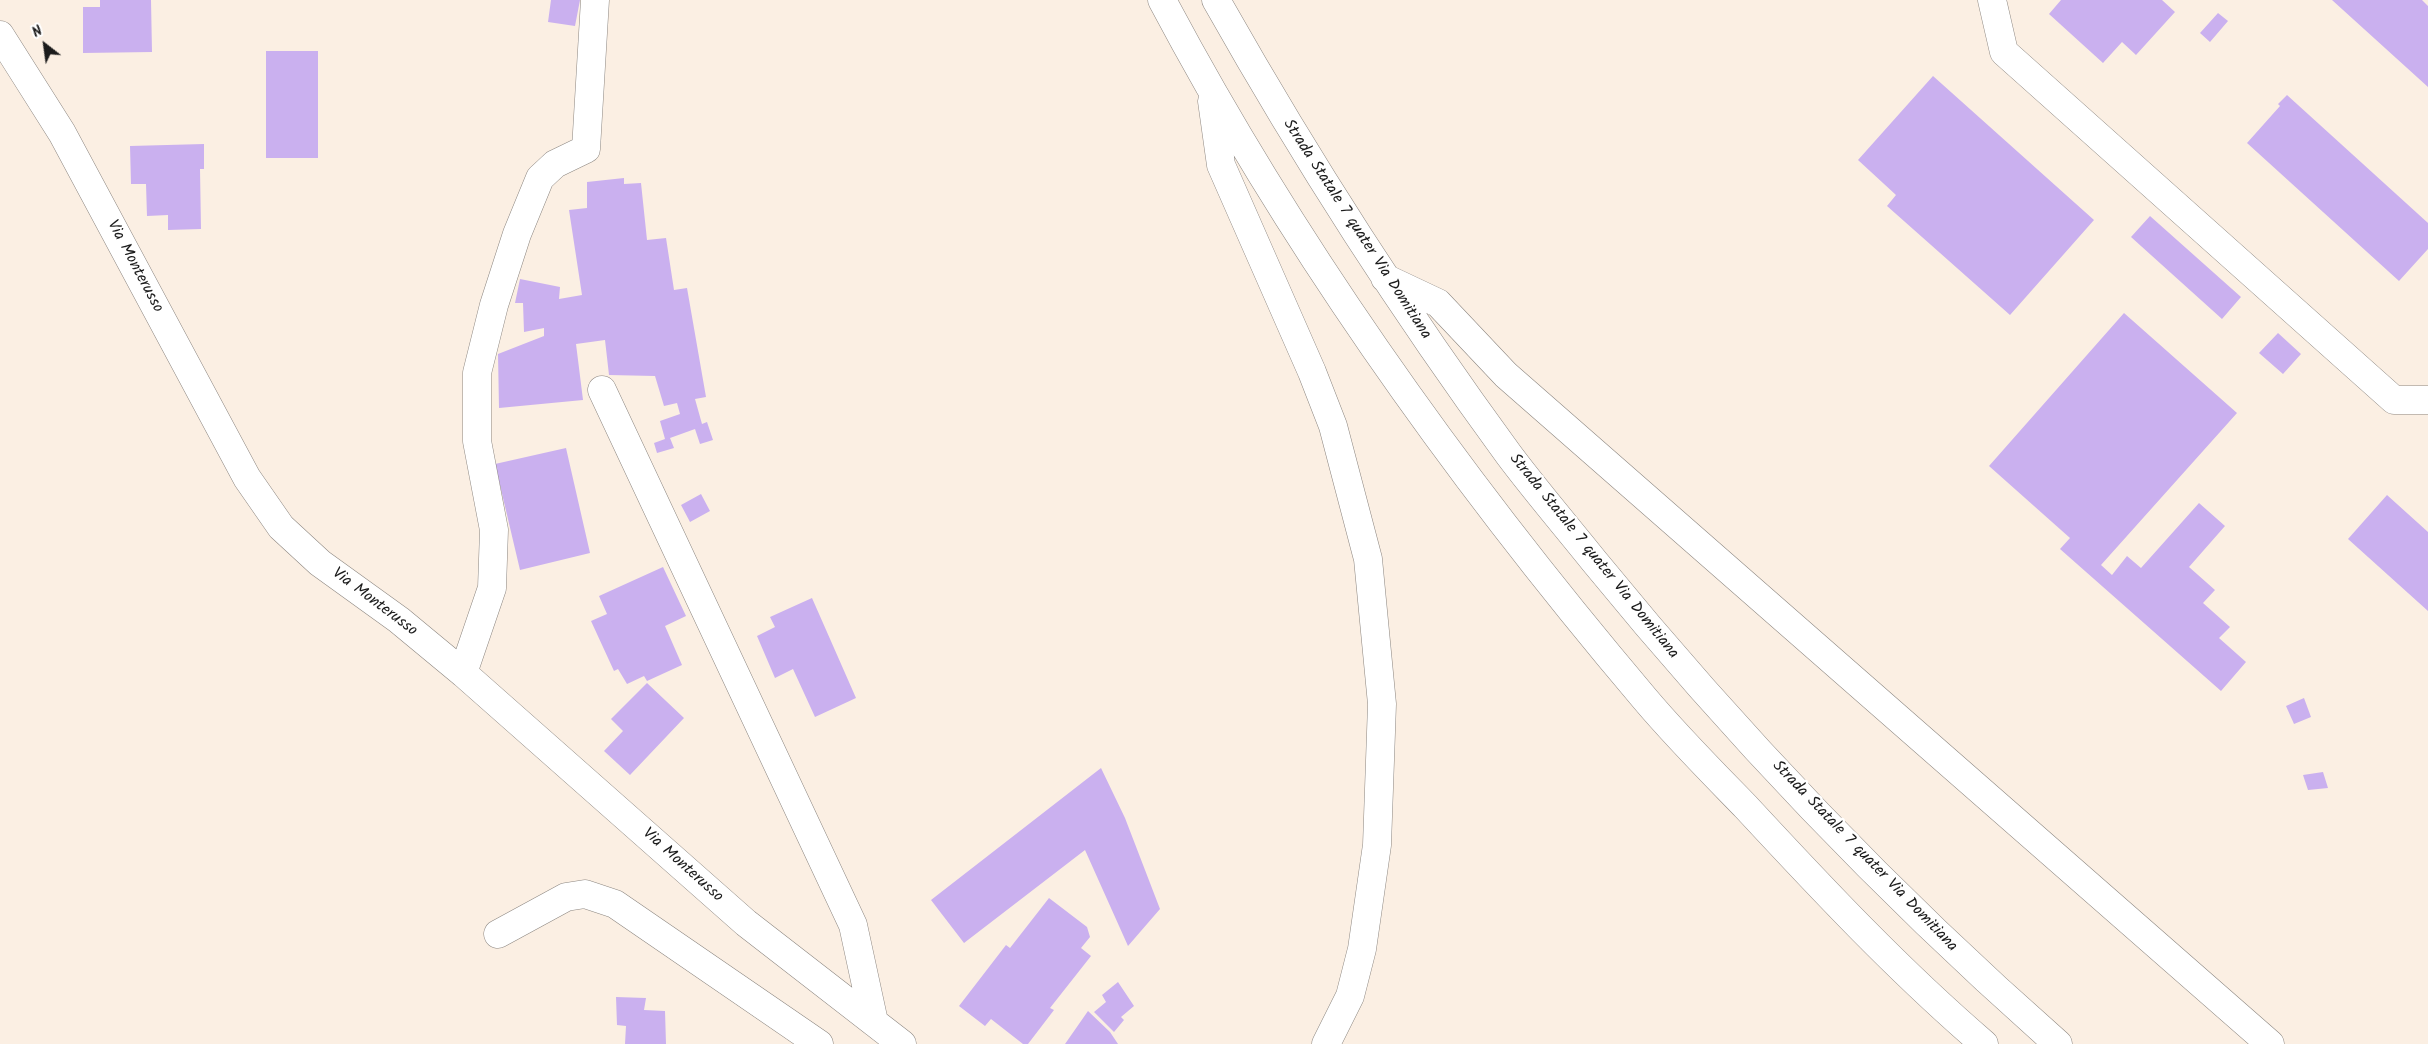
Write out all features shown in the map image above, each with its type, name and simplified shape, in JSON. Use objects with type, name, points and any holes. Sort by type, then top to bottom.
[{"type":"main road","points":[[463,673],[492,588],[494,530],[477,441],[477,373],[494,305],[517,234],[540,178],[554,164],[586,150],[595,0]]},
{"type":"main road","points":[[1162,0],[1211,92],[1298,234],[1380,357],[1510,531],[1634,686],[1795,859],[1899,965],[1984,1044]]},
{"type":"main road","name":"Strada Statale 7 quater Via Domitiana","points":[[1216,0],[1316,172],[1384,277],[1512,458],[1634,610],[1709,695],[1812,806],[1942,938],[2058,1044]]},
{"type":"main road","points":[[1992,0],[2004,52],[2394,400],[2428,400]]},
{"type":"main road","name":"Via Monterusso","points":[[0,35],[62,133],[247,478],[281,527],[320,563],[399,620],[463,673],[746,923],[902,1044]]},
{"type":"main road","points":[[1211,92],[1221,165],[1312,372],[1333,426],[1368,559],[1373,598],[1382,704],[1377,845],[1362,949],[1350,996],[1326,1044]]},
{"type":"main road","points":[[1384,277],[1438,303],[1506,375],[2270,1044]]},
{"type":"main road","points":[[602,390],[852,925],[874,1022]]},
{"type":"main road","points":[[498,934],[566,897],[585,894],[607,902],[630,915],[819,1044]]},
{"type":"building","points":[[100,0],[151,0],[152,52],[83,53],[83,7],[100,7]]},
{"type":"building","points":[[551,0],[580,0],[575,26],[548,22]]},
{"type":"building","points":[[2061,0],[2162,0],[2175,12],[2136,55],[2122,42],[2103,63],[2049,14]]},
{"type":"building","points":[[2332,0],[2422,0],[2428,6],[2428,87]]},
{"type":"building","points":[[2218,13],[2228,21],[2210,42],[2200,33]]},
{"type":"building","points":[[266,51],[318,51],[318,158],[266,158]]},
{"type":"building","points":[[1933,76],[2094,220],[2010,315],[1887,206],[1896,195],[1858,160]]},
{"type":"building","points":[[2287,95],[2428,223],[2428,249],[2399,281],[2247,143],[2280,106],[2278,104]]},
{"type":"building","points":[[204,144],[204,169],[200,169],[201,229],[168,230],[168,215],[147,216],[146,184],[131,184],[130,146]]},
{"type":"building","points":[[624,178],[624,184],[641,183],[647,240],[666,238],[674,290],[687,288],[706,397],[695,399],[702,424],[707,422],[713,440],[700,444],[695,429],[670,438],[674,448],[657,453],[654,443],[665,439],[660,421],[680,414],[677,403],[664,406],[655,376],[609,375],[605,340],[576,344],[583,400],[499,408],[498,354],[544,336],[544,328],[524,332],[523,303],[515,303],[520,279],[560,287],[559,299],[582,295],[569,210],[587,208],[587,182]]},
{"type":"building","points":[[2150,216],[2241,297],[2222,319],[2131,237]]},
{"type":"building","points":[[2124,313],[2237,413],[2101,565],[2112,575],[2127,556],[2141,568],[2199,503],[2225,526],[2189,567],[2215,590],[2203,603],[2230,627],[2219,638],[2246,662],[2221,691],[2060,549],[2070,538],[1989,466]]},
{"type":"building","points":[[2278,333],[2301,354],[2283,374],[2259,353]]},
{"type":"building","points":[[566,448],[590,553],[520,570],[495,464]]},
{"type":"building","points":[[701,494],[710,511],[690,522],[681,505]]},
{"type":"building","points":[[2387,495],[2428,532],[2428,611],[2348,539]]},
{"type":"building","points":[[663,567],[686,616],[665,626],[682,665],[647,681],[644,676],[627,684],[618,669],[614,671],[591,621],[607,614],[599,596]]},
{"type":"building","points":[[812,598],[856,698],[815,717],[793,669],[775,678],[757,636],[775,627],[770,617]]},
{"type":"building","points":[[647,683],[684,718],[630,775],[604,751],[623,731],[611,719]]},
{"type":"building","points":[[2304,698],[2311,717],[2294,724],[2286,706]]},
{"type":"building","points":[[1101,768],[1125,818],[1160,909],[1128,946],[1085,850],[964,943],[931,900]]},
{"type":"building","points":[[2323,772],[2328,788],[2308,790],[2303,775]]},
{"type":"building","points":[[1049,898],[1087,927],[1090,937],[1081,948],[1091,956],[1050,1008],[1054,1010],[1028,1044],[1023,1044],[991,1019],[985,1026],[959,1006],[1006,945],[1010,948]]},
{"type":"building","points":[[1118,982],[1134,1006],[1121,1017],[1124,1020],[1114,1032],[1094,1012],[1106,1002],[1102,995]]},
{"type":"building","points":[[616,997],[646,998],[644,1010],[665,1011],[666,1044],[625,1044],[626,1026],[617,1025]]},
{"type":"building","points":[[1088,1011],[1110,1032],[1118,1044],[1065,1044]]}]
